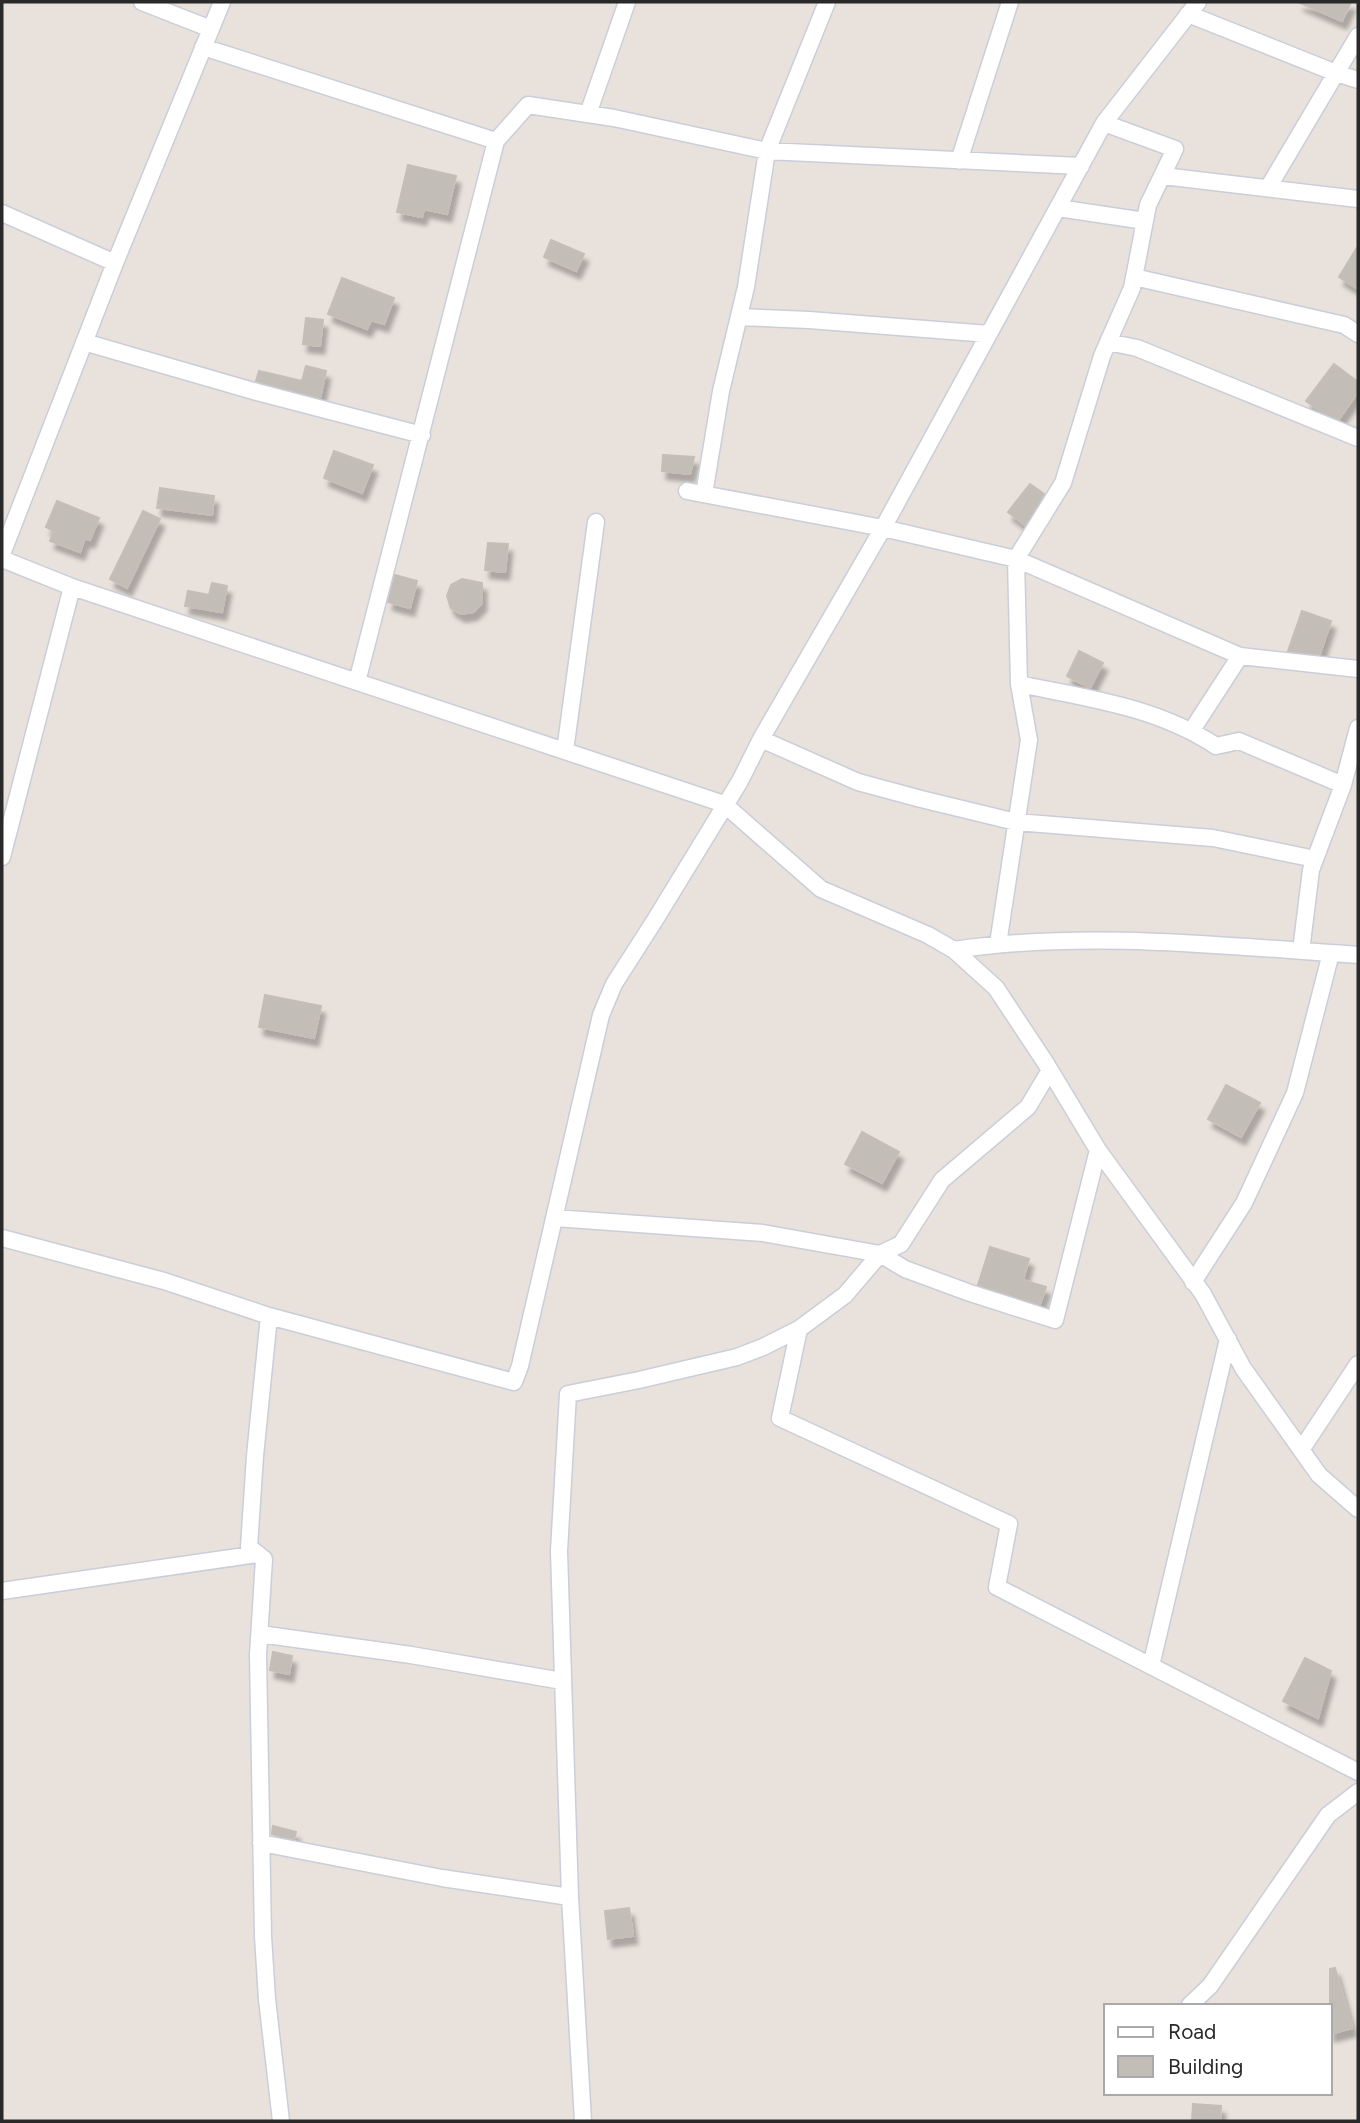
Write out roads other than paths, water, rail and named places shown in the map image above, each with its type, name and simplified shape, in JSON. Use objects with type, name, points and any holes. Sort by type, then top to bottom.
[{"type":"street","points":[[142,2],[211,29]]},
{"type":"street","points":[[222,2],[115,264],[2,556],[72,587],[724,804],[821,889],[928,935],[954,950],[996,988],[1098,1150],[1194,1282],[1243,1367],[1319,1475],[1358,1509]]},
{"type":"street","points":[[588,114],[627,2]]},
{"type":"street","points":[[827,2],[767,151],[746,287],[696,493],[883,528],[1016,559],[1240,656],[1358,669]]},
{"type":"street","points":[[959,161],[1010,2]]},
{"type":"street","points":[[2,1238],[164,1281],[269,1316],[514,1382],[520,1366],[601,1015],[614,984],[740,781],[761,739],[883,528],[1104,123],[1193,8],[1336,73],[1358,80]]},
{"type":"street","points":[[1268,188],[1358,36]]},
{"type":"street","points":[[203,47],[496,141]]},
{"type":"street","points":[[357,682],[496,141],[528,105],[588,114],[767,151],[1081,166]]},
{"type":"street","points":[[998,944],[1029,740],[1019,684],[1016,559],[1063,483],[1108,342],[1132,288],[1148,205],[1175,149],[1104,123]]},
{"type":"street","points":[[1163,177],[1358,199]]},
{"type":"street","points":[[1058,208],[1145,221]]},
{"type":"street","points":[[2,213],[115,264]]},
{"type":"street","points":[[1134,277],[1344,325],[1358,334]]},
{"type":"street","points":[[739,317],[989,334]]},
{"type":"street","points":[[85,342],[257,392],[422,435]]},
{"type":"street","points":[[1108,342],[1137,348],[1358,438]]},
{"type":"street","points":[[565,751],[596,522]]},
{"type":"street","points":[[2,857],[72,587]]},
{"type":"street","points":[[1192,730],[1240,656]]},
{"type":"street","points":[[1019,684],[1141,709],[1192,730],[1216,746],[1239,741],[1343,785]]},
{"type":"street","points":[[1301,951],[1311,870],[1343,785],[1358,728]]},
{"type":"street","points":[[761,739],[858,782],[1016,822],[1213,838],[1315,859]]},
{"type":"street","points":[[954,950],[998,944],[1058,941],[1157,942],[1230,944],[1358,955]]},
{"type":"street","points":[[1194,1282],[1244,1203],[1295,1093],[1331,953]]},
{"type":"street","points":[[583,2121],[570,1897],[559,1551],[568,1394],[737,1357],[799,1329],[814,1315],[845,1295],[880,1254],[901,1244],[942,1180],[1028,1107],[1050,1070]]},
{"type":"street","points":[[555,1218],[762,1233],[880,1254],[905,1269],[1055,1320],[1098,1150]]},
{"type":"street","points":[[269,1316],[254,1456],[250,1547],[264,1559],[260,1634],[263,1936],[267,1999],[283,2121]]},
{"type":"street","points":[[799,1329],[780,1418],[1009,1524],[997,1587],[1358,1772]]},
{"type":"street","points":[[1151,1666],[1228,1339]]},
{"type":"street","points":[[1301,1450],[1358,1364]]},
{"type":"street","points":[[2,1591],[258,1554]]},
{"type":"street","points":[[260,1634],[411,1655],[562,1681]]},
{"type":"street","points":[[1191,2004],[1210,1986],[1328,1815],[1358,1792]]},
{"type":"street","points":[[261,1843],[442,1878],[570,1897]]}]
